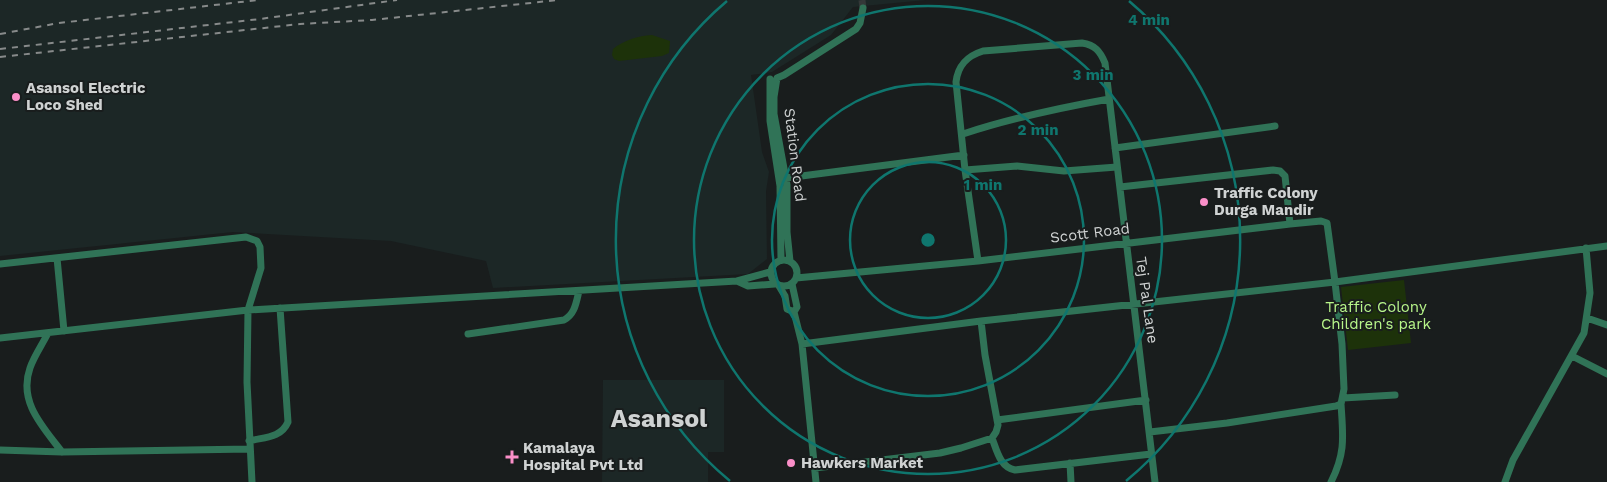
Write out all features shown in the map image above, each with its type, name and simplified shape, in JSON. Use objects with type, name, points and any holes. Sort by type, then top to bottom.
[{"type":"street","points":[[773,78],[784,75],[856,30],[860,23],[863,8]]},
{"type":"street","name":"Tej Pal Lane","points":[[963,134],[956,82],[957,75],[963,62],[975,53],[1082,43],[1090,44],[1101,54],[1105,63],[1155,482]]},
{"type":"street","name":"Station Road","points":[[773,78],[774,114],[788,196],[787,232],[790,261]]},
{"type":"street","name":"Station Road","points":[[773,78],[770,121],[780,186],[781,260]]},
{"type":"street","points":[[978,261],[963,134],[1001,121],[1041,111],[1109,99]]},
{"type":"street","points":[[1115,148],[1275,126]]},
{"type":"street","points":[[786,178],[964,155]]},
{"type":"street","points":[[966,170],[1017,166],[1064,171],[1117,167]]},
{"type":"street","points":[[1120,187],[1273,170],[1280,171],[1285,176],[1290,224]]},
{"type":"street","name":"Scott Road","points":[[794,281],[1321,221],[1327,223],[1336,282]]},
{"type":"street","points":[[0,264],[246,237],[257,241],[262,261],[248,310],[249,441],[253,480]]},
{"type":"street","points":[[802,344],[981,321],[1336,282],[1607,246]]},
{"type":"street","points":[[1505,482],[1513,460],[1584,333],[1590,292],[1586,248]]},
{"type":"street","points":[[56,258],[64,331]]},
{"type":"street","points":[[794,312],[787,309],[785,296],[772,280],[770,272],[774,264],[781,260],[790,261],[796,267],[794,281],[797,308],[794,312],[802,344],[816,482]]},
{"type":"street","points":[[0,338],[248,310],[737,281],[770,272]]},
{"type":"street","points":[[737,281],[748,286],[777,285],[784,287],[794,281]]},
{"type":"street","points":[[1331,482],[1343,453],[1342,401],[1344,389],[1336,282]]},
{"type":"street","points":[[468,334],[564,320],[569,318],[573,312],[579,291]]},
{"type":"street","points":[[249,441],[278,434],[284,430],[288,422],[280,308]]},
{"type":"street","points":[[1587,318],[1607,325]]},
{"type":"street","points":[[815,468],[940,453],[992,438],[996,432],[997,420],[981,321]]},
{"type":"street","points":[[48,334],[30,368],[28,397],[33,413],[62,452]]},
{"type":"street","points":[[1572,356],[1607,374]]},
{"type":"street","points":[[1150,432],[1227,423],[1336,406],[1342,401],[1395,395]]},
{"type":"street","points":[[997,420],[1146,400]]},
{"type":"street","points":[[992,438],[1003,464],[1015,470],[1151,454]]},
{"type":"street","points":[[0,450],[62,452],[250,449]]},
{"type":"street","points":[[1070,463],[1070,482]]},
{"type":"shaded area","points":[[0,0],[926,0],[853,7],[831,35],[772,72],[751,75],[762,152],[769,172],[766,191],[767,259],[748,274],[493,288],[486,261],[391,241],[233,232],[0,256]]},
{"type":"shaded area","points":[[603,380],[724,380],[724,452],[708,452],[708,482],[602,482]]},
{"type":"green space","points":[[652,35],[670,41],[669,53],[662,56],[619,61],[614,59],[612,55],[613,49],[617,46],[631,39]]},
{"type":"green space","name":"Traffic Colony Children's park","points":[[1404,280],[1411,343],[1348,350],[1341,287]]},
{"type":"tunnel","points":[[862,0],[863,8]]},
{"type":"railway","points":[[0,34],[59,23],[258,0]]},
{"type":"railway","points":[[0,49],[260,19],[397,0]]},
{"type":"railway","points":[[0,57],[300,24],[372,20],[558,0]]},
{"type":"place","name":"Asansol Electric Loco Shed","points":[[16,97]]},
{"type":"place","name":"Traffic Colony Durga Mandir","points":[[1204,202]]},
{"type":"place","name":"Kamalaya Hospital Pvt Ltd","points":[[512,457]]},
{"type":"place","name":"Hawkers Market","points":[[791,463]]},
{"type":"district","name":"Asansol","points":[[659,418]]}]
